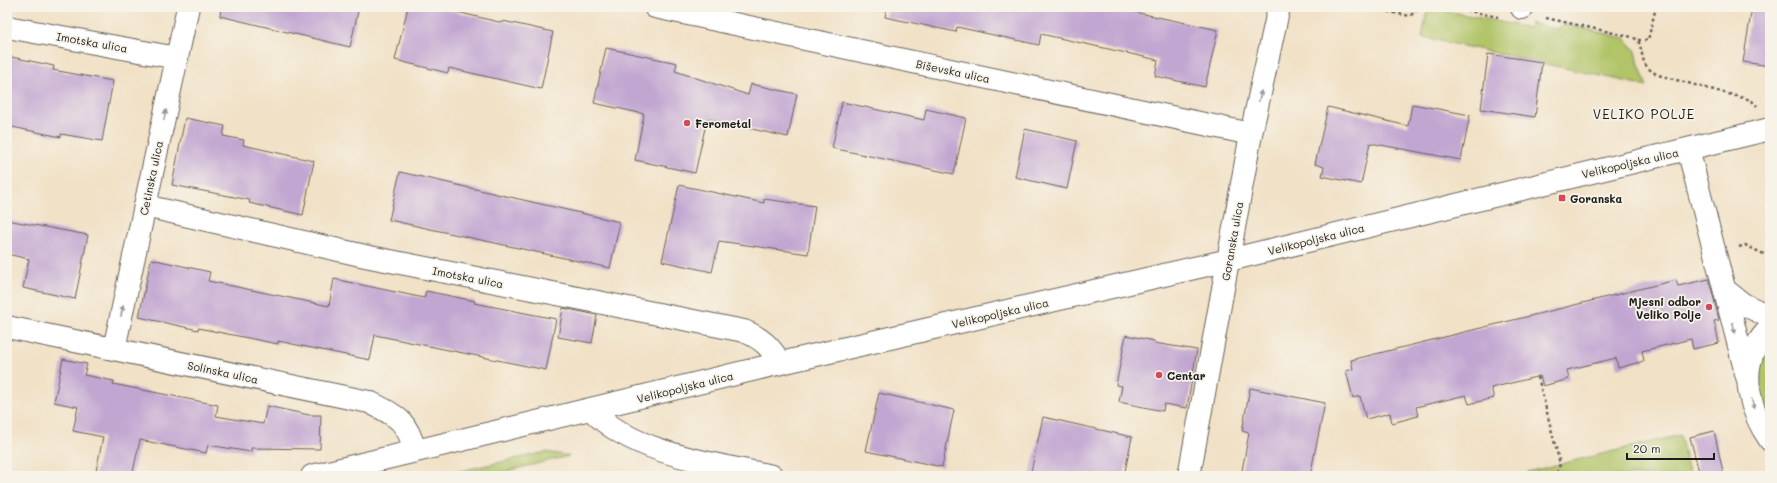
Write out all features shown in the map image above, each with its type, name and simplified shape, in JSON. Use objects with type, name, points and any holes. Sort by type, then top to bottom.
[{"type":"street","name":"Cetinska ulica","points":[[114,349],[188,7]]},
{"type":"street","name":"Biševska ulica","points":[[655,7],[1251,134]]},
{"type":"street","name":"Goranska ulica","points":[[1189,476],[1251,134],[1279,7]]},
{"type":"street","name":"Imotska ulica","points":[[7,27],[177,58]]},
{"type":"street","name":"Velikopoljska ulica","points":[[312,476],[356,471],[415,451],[592,410],[781,363],[1229,260],[1770,129]]},
{"type":"street","name":"Velikopoljska ulica","points":[[1688,149],[1756,413],[1762,429],[1770,440]]},
{"type":"street","name":"Imotska ulica","points":[[145,206],[365,256],[744,331],[758,337],[769,346],[781,363]]},
{"type":"street","points":[[1725,290],[1743,304],[1770,317]]},
{"type":"street","name":"Solinska ulica","points":[[7,327],[369,402],[386,410],[402,421],[411,433],[415,451]]},
{"type":"street","name":"Velikopoljska ulica","points":[[1747,377],[1753,352],[1759,341],[1770,329]]},
{"type":"street","points":[[592,410],[603,422],[617,432],[661,450],[689,458],[772,476]]},
{"type":"path","points":[[1364,7],[1410,16],[1420,7]]},
{"type":"path","points":[[1448,7],[1502,18]]},
{"type":"path","points":[[1543,17],[1632,37],[1638,40],[1648,40],[1656,7]]},
{"type":"path","points":[[1638,40],[1644,65],[1658,75],[1751,100],[1756,103],[1758,108]]},
{"type":"path","points":[[1738,247],[1745,245],[1770,257]]},
{"type":"path","points":[[1538,377],[1560,464],[1556,476]]},
{"type":"green space","points":[[1428,7],[1529,28],[1530,23],[1557,29],[1564,24],[1625,38],[1636,51],[1639,65],[1647,86],[1422,37]]},
{"type":"green space","points":[[1770,343],[1770,424],[1759,397],[1759,364]]},
{"type":"green space","points":[[1680,435],[1690,476],[1529,476],[1527,472]]},
{"type":"green space","points":[[546,452],[569,456],[486,476],[438,476]]},
{"type":"building","points":[[221,7],[359,7],[350,47],[220,16]]},
{"type":"building","points":[[408,7],[436,7],[503,23],[503,21],[553,32],[541,89],[449,68],[448,73],[395,60]]},
{"type":"building","points":[[887,7],[1131,7],[1130,11],[1218,30],[1205,87],[1155,76],[1158,60],[1041,34],[1039,45],[957,27],[956,32],[885,17]]},
{"type":"building","points":[[1752,7],[1770,7],[1770,66],[1743,62]]},
{"type":"building","points":[[606,48],[677,63],[675,71],[748,95],[751,84],[797,94],[788,137],[707,119],[695,173],[635,160],[644,114],[594,103]]},
{"type":"building","points":[[1488,54],[1542,62],[1535,117],[1481,109]]},
{"type":"building","points":[[7,56],[54,66],[53,70],[113,81],[102,141],[61,134],[61,137],[7,126]]},
{"type":"building","points":[[842,102],[924,120],[926,109],[966,118],[954,174],[832,148]]},
{"type":"building","points":[[1412,104],[1470,115],[1461,160],[1370,143],[1361,184],[1322,176],[1324,167],[1315,164],[1328,107],[1408,126]]},
{"type":"building","points":[[185,118],[225,126],[223,136],[244,140],[243,145],[314,161],[303,215],[249,203],[250,200],[172,185]]},
{"type":"building","points":[[1025,129],[1077,141],[1067,189],[1015,177]]},
{"type":"building","points":[[400,172],[620,222],[610,268],[389,220]]},
{"type":"building","points":[[679,185],[764,203],[764,199],[815,206],[808,254],[719,241],[712,272],[662,261]]},
{"type":"building","points":[[7,220],[88,235],[75,299],[23,288],[29,259],[7,254]]},
{"type":"building","points":[[151,259],[210,272],[208,281],[329,306],[334,279],[424,298],[426,291],[475,301],[474,303],[556,319],[546,370],[375,335],[370,360],[278,341],[278,344],[198,328],[198,330],[139,317]]},
{"type":"building","points":[[1709,279],[1719,320],[1714,321],[1719,343],[1693,349],[1691,339],[1642,351],[1644,361],[1618,368],[1616,358],[1567,370],[1569,379],[1543,386],[1540,376],[1491,388],[1494,398],[1469,404],[1466,395],[1416,407],[1418,416],[1392,423],[1390,413],[1366,419],[1360,396],[1353,398],[1346,371],[1353,369],[1351,360],[1676,280],[1678,286]]},
{"type":"building","points":[[563,308],[597,315],[592,343],[558,337]]},
{"type":"building","points":[[1126,335],[1154,341],[1154,343],[1197,350],[1187,408],[1164,404],[1163,411],[1119,402],[1122,386],[1116,385]]},
{"type":"building","points":[[63,359],[87,364],[84,375],[114,381],[113,384],[218,405],[216,416],[263,424],[267,406],[309,415],[321,415],[320,449],[251,448],[251,452],[208,445],[206,453],[140,440],[132,476],[95,476],[103,437],[73,431],[78,407],[54,402]]},
{"type":"building","points":[[1250,388],[1325,403],[1310,476],[1241,476],[1249,433],[1242,431]]},
{"type":"building","points":[[879,393],[954,410],[942,467],[866,451]]},
{"type":"building","points":[[1043,417],[1132,437],[1124,476],[1030,476]]},
{"type":"building","points":[[1714,431],[1724,476],[1700,476],[1690,437]]},
{"type":"place","name":"Ferometal","points":[[687,123]]},
{"type":"place","name":"Goranska","points":[[1562,198]]},
{"type":"place","name":"Mjesni odbor Veliko Polje","points":[[1709,307]]},
{"type":"place","name":"Centar","points":[[1159,375]]},
{"type":"district","name":"VELIKO POLJE","points":[[1644,113]]}]
